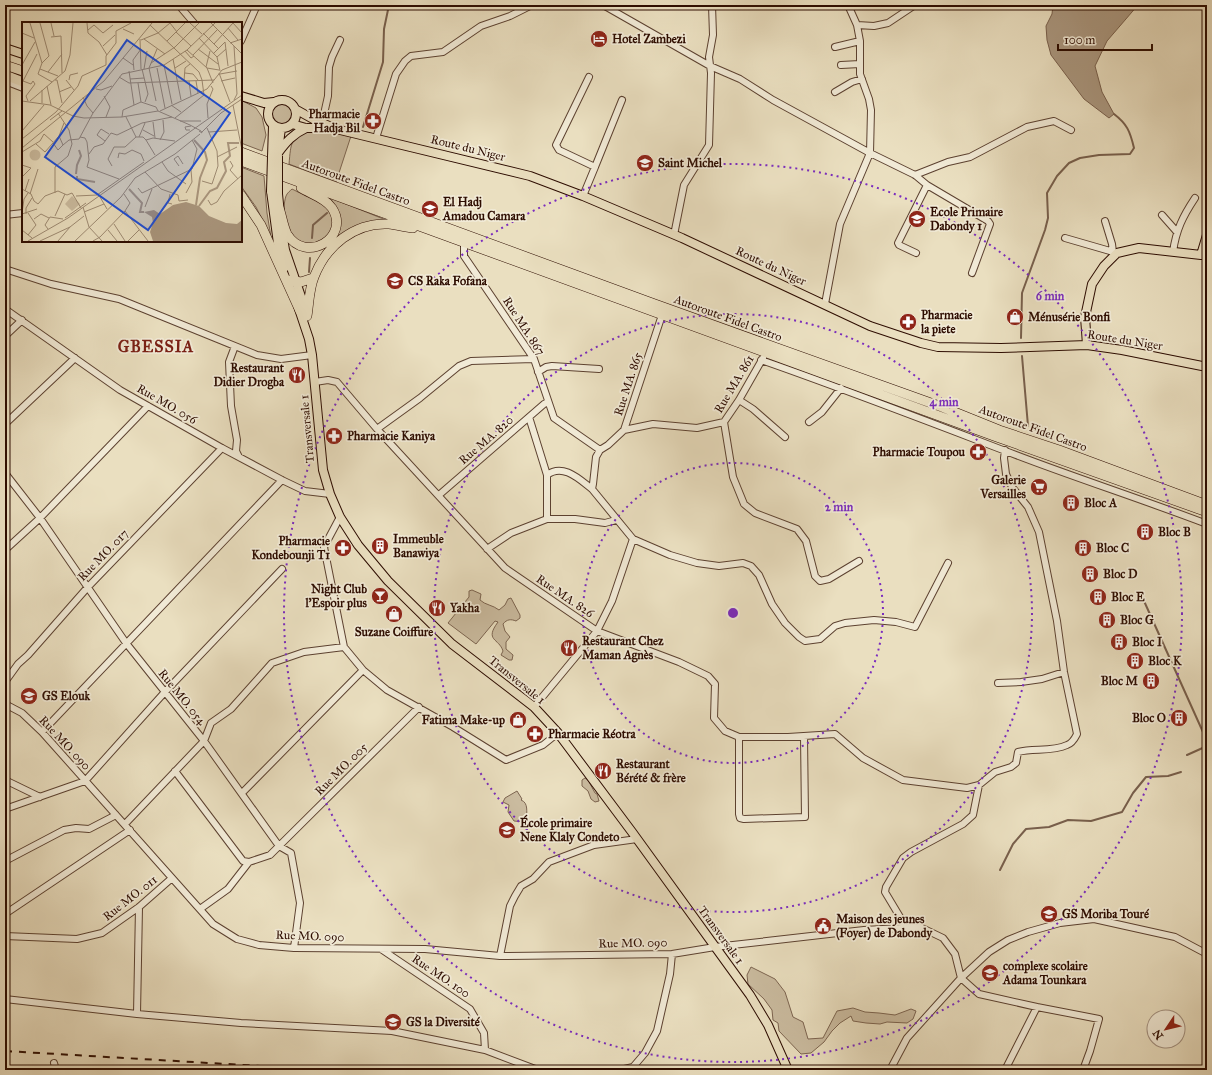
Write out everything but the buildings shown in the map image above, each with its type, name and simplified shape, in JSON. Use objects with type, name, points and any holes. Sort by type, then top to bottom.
[{"type":"highway","points":[[5,64],[22,71]]},
{"type":"highway","points":[[5,76],[22,82]]},
{"type":"highway","points":[[242,148],[285,169]]},
{"type":"highway","name":"Autoroute Fidel Castro","points":[[242,152],[1207,505]]},
{"type":"highway","name":"Autoroute Fidel Castro","points":[[242,161],[662,315],[763,356],[1207,512]]},
{"type":"highway","points":[[262,169],[317,196],[328,204],[335,213],[336,228],[334,234],[320,246],[308,248],[295,244],[287,233],[279,208]]},
{"type":"highway","points":[[242,196],[261,225],[304,314]]},
{"type":"highway","points":[[304,314],[313,278],[322,260],[332,247],[351,232],[367,226],[388,224],[434,231]]},
{"type":"highway","points":[[292,281],[313,278]]},
{"type":"main road","points":[[5,48],[22,54]]},
{"type":"main road","points":[[242,96],[264,103],[274,102],[277,100],[286,100],[290,102],[295,109],[296,117],[289,127],[277,127],[270,122],[268,109],[274,102]]},
{"type":"main road","points":[[254,100],[268,113]]},
{"type":"main road","name":"Route du Niger","points":[[295,109],[322,123],[336,128],[530,176],[583,196],[674,235],[870,326],[920,343],[938,347],[1028,347],[1087,345],[1122,350],[1207,367]]},
{"type":"main road","name":"Route du Niger","points":[[292,124],[306,128],[336,128]]},
{"type":"main road","name":"Transversale 1","points":[[277,127],[274,192],[279,251],[304,314],[312,355],[323,470],[330,494],[340,517],[358,545],[388,581],[452,644],[534,707],[558,733],[750,995],[768,1025],[788,1070]]},
{"type":"main road","points":[[276,155],[296,132],[306,128]]},
{"type":"main road","name":"Transversale 1","points":[[274,192],[279,208],[285,250],[292,281]]},
{"type":"main road","points":[[1087,345],[1085,317],[1092,284],[1115,252],[1139,248],[1204,255],[1207,235]]},
{"type":"street","points":[[180,5],[193,22]]},
{"type":"street","points":[[242,38],[258,5]]},
{"type":"street","points":[[376,138],[396,74],[405,61],[411,56],[443,52],[481,26],[510,16],[532,5]]},
{"type":"street","points":[[603,5],[710,66],[740,79],[773,100],[916,175],[927,185],[989,222],[972,273]]},
{"type":"street","points":[[674,235],[684,184],[709,145],[709,57],[713,35],[712,5]]},
{"type":"street","points":[[825,304],[840,224],[870,152],[871,110],[860,74],[860,41],[857,25],[848,5]]},
{"type":"street","points":[[857,25],[882,25],[902,15],[915,5]]},
{"type":"street","points":[[322,123],[328,96],[329,67],[340,40]]},
{"type":"street","points":[[835,47],[860,41]]},
{"type":"street","points":[[841,65],[860,64]]},
{"type":"street","points":[[589,77],[556,144],[558,150],[595,168]]},
{"type":"street","points":[[835,92],[852,82],[862,79]]},
{"type":"street","points":[[5,81],[22,88]]},
{"type":"street","points":[[583,196],[622,100]]},
{"type":"street","points":[[916,175],[948,162],[970,157],[1027,127],[1054,121],[1071,130]]},
{"type":"street","points":[[916,253],[899,245],[898,243],[927,185]]},
{"type":"street","points":[[1173,252],[1179,225],[1195,198]]},
{"type":"street","points":[[5,215],[22,213]]},
{"type":"street","points":[[1162,215],[1177,232]]},
{"type":"street","points":[[1105,221],[1115,252]]},
{"type":"street","points":[[1065,238],[1115,252]]},
{"type":"street","name":"Rue MA. 867","points":[[464,243],[464,256],[534,359],[554,418],[600,450]]},
{"type":"street","points":[[5,269],[51,284],[119,299],[258,355],[281,359],[312,355]]},
{"type":"street","name":"Rue MO. 056","points":[[5,309],[120,390],[148,406],[222,448],[304,491],[330,494]]},
{"type":"street","name":"Rue MA. 865","points":[[600,450],[608,445],[624,430],[662,315]]},
{"type":"street","points":[[5,336],[22,320]]},
{"type":"street","points":[[235,346],[229,362],[231,406],[237,440],[236,451],[239,457]]},
{"type":"street","points":[[763,356],[841,388],[1207,524]]},
{"type":"street","name":"Rue MA. 861","points":[[763,356],[739,400],[724,422],[733,477],[744,504],[755,513],[797,529],[806,541],[815,576],[820,581],[829,579],[859,561]]},
{"type":"street","points":[[5,424],[74,358]]},
{"type":"street","points":[[377,429],[420,398],[459,366],[472,360],[534,359]]},
{"type":"street","points":[[538,372],[546,367],[552,366],[599,369]]},
{"type":"street","name":"Rue MA. 826","points":[[315,382],[328,380],[337,382],[377,429],[505,568],[597,631],[680,662],[708,676],[715,684],[714,718],[725,732],[739,737],[835,734],[863,758],[902,780],[967,788],[979,785]]},
{"type":"street","points":[[809,422],[822,412],[841,388]]},
{"type":"street","points":[[739,400],[753,409],[785,437]]},
{"type":"street","name":"Rue MA. 820","points":[[439,496],[548,402]]},
{"type":"street","points":[[5,550],[40,518],[148,406]]},
{"type":"street","points":[[529,417],[547,475],[547,519]]},
{"type":"street","points":[[624,430],[653,424],[697,428],[724,422]]},
{"type":"street","name":"Rue MO. 017","points":[[5,682],[18,664],[28,655],[87,588],[222,448]]},
{"type":"street","points":[[592,489],[596,457],[600,450]]},
{"type":"street","points":[[906,927],[885,892],[886,887],[903,858],[911,852],[963,824],[973,815],[979,785],[995,772],[1011,767],[1016,763],[1018,752],[1068,745],[1074,741],[1077,734],[1064,672],[1056,614],[1039,532],[1028,507],[1012,487],[1006,474],[1004,458],[1005,450]]},
{"type":"street","points":[[547,475],[552,471],[559,469],[575,476],[592,489],[633,539],[670,555],[697,563],[719,566],[743,563],[751,566],[759,575],[772,604],[785,623],[805,641],[820,639],[835,626],[845,623],[874,620],[896,622],[915,627],[948,563]]},
{"type":"street","name":"Rue MO. 054","points":[[5,473],[40,518],[126,643],[204,741],[279,846],[290,853],[300,903],[294,948]]},
{"type":"street","points":[[42,732],[282,480]]},
{"type":"street","points":[[340,517],[324,547],[344,647],[362,670],[387,690],[419,707],[506,760],[543,745],[558,733]]},
{"type":"street","points":[[487,549],[511,533],[547,519],[575,519],[605,523],[616,520]]},
{"type":"street","points":[[534,707],[597,631],[612,601],[633,539]]},
{"type":"street","points":[[5,809],[86,781],[164,692],[282,569]]},
{"type":"street","points":[[125,824],[204,741],[211,723],[231,709],[272,663],[304,652],[344,647]]},
{"type":"street","points":[[242,793],[362,670]]},
{"type":"street","points":[[998,683],[1042,679],[1064,672]]},
{"type":"street","name":"Rue MO. 090","points":[[5,704],[22,713],[42,732],[214,924],[237,939],[259,945],[294,948],[425,949],[500,956],[672,954],[716,947],[864,930],[920,927],[942,938],[956,954],[961,978]]},
{"type":"street","name":"Rue MO. 005","points":[[249,862],[270,855],[419,707]]},
{"type":"street","points":[[739,737],[739,814],[740,818],[744,819],[805,817],[804,736]]},
{"type":"street","points":[[175,771],[243,861],[249,862],[228,889],[200,909]]},
{"type":"street","points":[[5,780],[40,797]]},
{"type":"street","points":[[5,861],[64,830],[76,828],[89,829],[116,815]]},
{"type":"street","points":[[5,914],[130,830]]},
{"type":"street","points":[[500,956],[510,906],[515,896],[521,886],[533,879],[549,862],[594,845],[637,839]]},
{"type":"street","name":"Rue MO. 011","points":[[5,936],[77,939],[102,933],[139,907],[172,878]]},
{"type":"street","points":[[137,1014],[139,907]]},
{"type":"street","points":[[890,1070],[907,1038],[961,978],[989,952],[1008,940],[1028,932],[1060,923],[1094,919],[1175,937],[1207,954]]},
{"type":"street","name":"Rue MO. 100","points":[[381,949],[470,1009],[484,1032],[485,1050]]},
{"type":"street","points":[[620,1070],[633,1067],[645,1053],[657,1031],[670,974],[672,954]]},
{"type":"street","points":[[961,978],[978,994],[1099,1019],[1090,1052],[1083,1070]]},
{"type":"street","points":[[5,999],[137,1014],[241,1023],[392,1031],[485,1050],[538,1070]]},
{"type":"street","points":[[1005,1070],[1036,1007]]},
{"type":"street","points":[[54,1062],[56,1070]]},
{"type":"shaded area","points":[[1053,5],[1138,5],[1107,41],[1095,66],[1102,92],[1114,114],[1109,118],[1084,99],[1051,55],[1047,40],[1046,26],[1052,14]]},
{"type":"shaded area","points":[[242,101],[256,108],[262,117],[266,135],[262,151],[242,143]]},
{"type":"shaded area","points":[[282,102],[290,106],[294,114],[290,122],[282,126],[274,122],[270,114],[274,106]]},
{"type":"shaded area","points":[[311,130],[351,136],[336,182],[289,164],[291,146],[295,138]]},
{"type":"shaded area","points":[[242,167],[264,176],[267,213],[271,237],[256,207],[242,187]]},
{"type":"shaded area","points":[[292,189],[322,204],[332,212],[333,231],[316,244],[306,244],[300,242],[291,234],[288,228],[284,208],[286,195]]},
{"type":"shaded area","points":[[321,194],[386,220],[335,239],[338,231],[339,219],[337,214]]},
{"type":"shaded area","points":[[472,590],[481,594],[480,600],[482,602],[499,610],[505,605],[508,599],[511,598],[520,615],[520,618],[516,621],[509,620],[503,624],[505,631],[510,637],[506,642],[506,649],[513,655],[512,660],[509,660],[501,655],[503,651],[492,636],[494,628],[498,622],[495,621],[476,644],[448,623],[469,597],[469,591]]},
{"type":"shaded area","points":[[585,778],[597,794],[599,801],[595,802],[591,799],[588,791],[582,786],[582,780]]},
{"type":"shaded area","points":[[517,791],[527,808],[527,819],[525,822],[514,821],[508,812],[509,805],[503,802],[505,798]]},
{"type":"shaded area","points":[[751,967],[775,979],[785,992],[793,1017],[803,1022],[808,1039],[823,1038],[837,1011],[853,1008],[865,1012],[895,1015],[911,1009],[916,1011],[913,1019],[907,1023],[866,1023],[853,1021],[851,1016],[840,1023],[824,1042],[811,1053],[801,1054],[779,1031],[778,1023],[773,1020],[772,1010],[764,999],[748,984],[747,975]]},
{"type":"waterway","points":[[363,127],[383,62],[384,29],[389,5]]},
{"type":"waterway","points":[[1021,338],[1022,293],[1045,230],[1048,218],[1047,193],[1057,176],[1069,163],[1080,158],[1099,155],[1130,154],[1134,148],[1131,137],[1125,125],[1114,114]]},
{"type":"waterway","points":[[312,238],[313,225],[327,213]]},
{"type":"waterway","points":[[309,272],[310,258]]},
{"type":"waterway","points":[[1022,356],[1028,426]]},
{"type":"waterway","points":[[1144,601],[1207,741]]},
{"type":"waterway","points":[[1187,755],[1207,746]]},
{"type":"waterway","points":[[1000,870],[1013,844],[1026,829],[1049,827],[1068,820],[1091,821],[1122,812],[1133,793],[1146,777],[1168,776],[1181,772]]},
{"type":"railway","points":[[5,1051],[311,1070]]},
{"type":"place","name":"Hotel Zambezi","points":[[599,39]]},
{"type":"place","name":"Pharmacie Hadja Bil","points":[[373,121]]},
{"type":"place","name":"Saint Michel","points":[[645,163]]},
{"type":"place","name":"El Hadj Amadou Camara","points":[[430,209]]},
{"type":"place","name":"Ecole Primaire Dabondy 1","points":[[917,219]]},
{"type":"place","name":"CS Raka Fofana","points":[[395,281]]},
{"type":"place","name":"Ménusérie Bonfi","points":[[1015,317]]},
{"type":"place","name":"Pharmacie la piete","points":[[908,322]]},
{"type":"place","name":"Restaurant Didier Drogba","points":[[297,375]]},
{"type":"place","name":"Pharmacie Kaniya","points":[[334,436]]},
{"type":"place","name":"Pharmacie Toupou","points":[[978,452]]},
{"type":"place","name":"Galerie Versailles","points":[[1039,487]]},
{"type":"place","name":"Bloc A","points":[[1071,503]]},
{"type":"place","name":"Bloc B","points":[[1145,532]]},
{"type":"place","name":"Immeuble Banawiya","points":[[380,546]]},
{"type":"place","name":"Pharmacie Kondebounji T1","points":[[343,548]]},
{"type":"place","name":"Bloc C","points":[[1083,548]]},
{"type":"place","name":"Bloc D","points":[[1090,574]]},
{"type":"place","name":"Night Club l'Espoir plus","points":[[380,596]]},
{"type":"place","name":"Bloc E","points":[[1098,597]]},
{"type":"place","name":"Yakha","points":[[437,608]]},
{"type":"place","name":"Suzane Coiffure","points":[[394,614]]},
{"type":"place","name":"Bloc G","points":[[1107,620]]},
{"type":"place","name":"Bloc I","points":[[1119,642]]},
{"type":"place","name":"Restaurant Chez Maman Agnès","points":[[569,648]]},
{"type":"place","name":"Bloc K","points":[[1135,661]]},
{"type":"place","name":"Bloc M","points":[[1151,681]]},
{"type":"place","name":"GS Elouk","points":[[29,696]]},
{"type":"place","name":"Bloc O","points":[[1179,718]]},
{"type":"place","name":"Fatima Make-up","points":[[518,720]]},
{"type":"place","name":"Pharmacie Réotra","points":[[535,734]]},
{"type":"place","name":"Restaurant Bérété & frère","points":[[603,771]]},
{"type":"place","name":"École primaire Nene Klaly Condeto","points":[[507,830]]},
{"type":"place","name":"GS Moriba Touré","points":[[1049,914]]},
{"type":"place","name":"Maison des jeunes (Foyer) de Dabondy","points":[[823,926]]},
{"type":"place","name":"complexe scolaire Adama Tounkara","points":[[990,973]]},
{"type":"place","name":"GS la Diversité","points":[[393,1022]]},
{"type":"district","name":"GBESSIA","points":[[156,346]]}]
